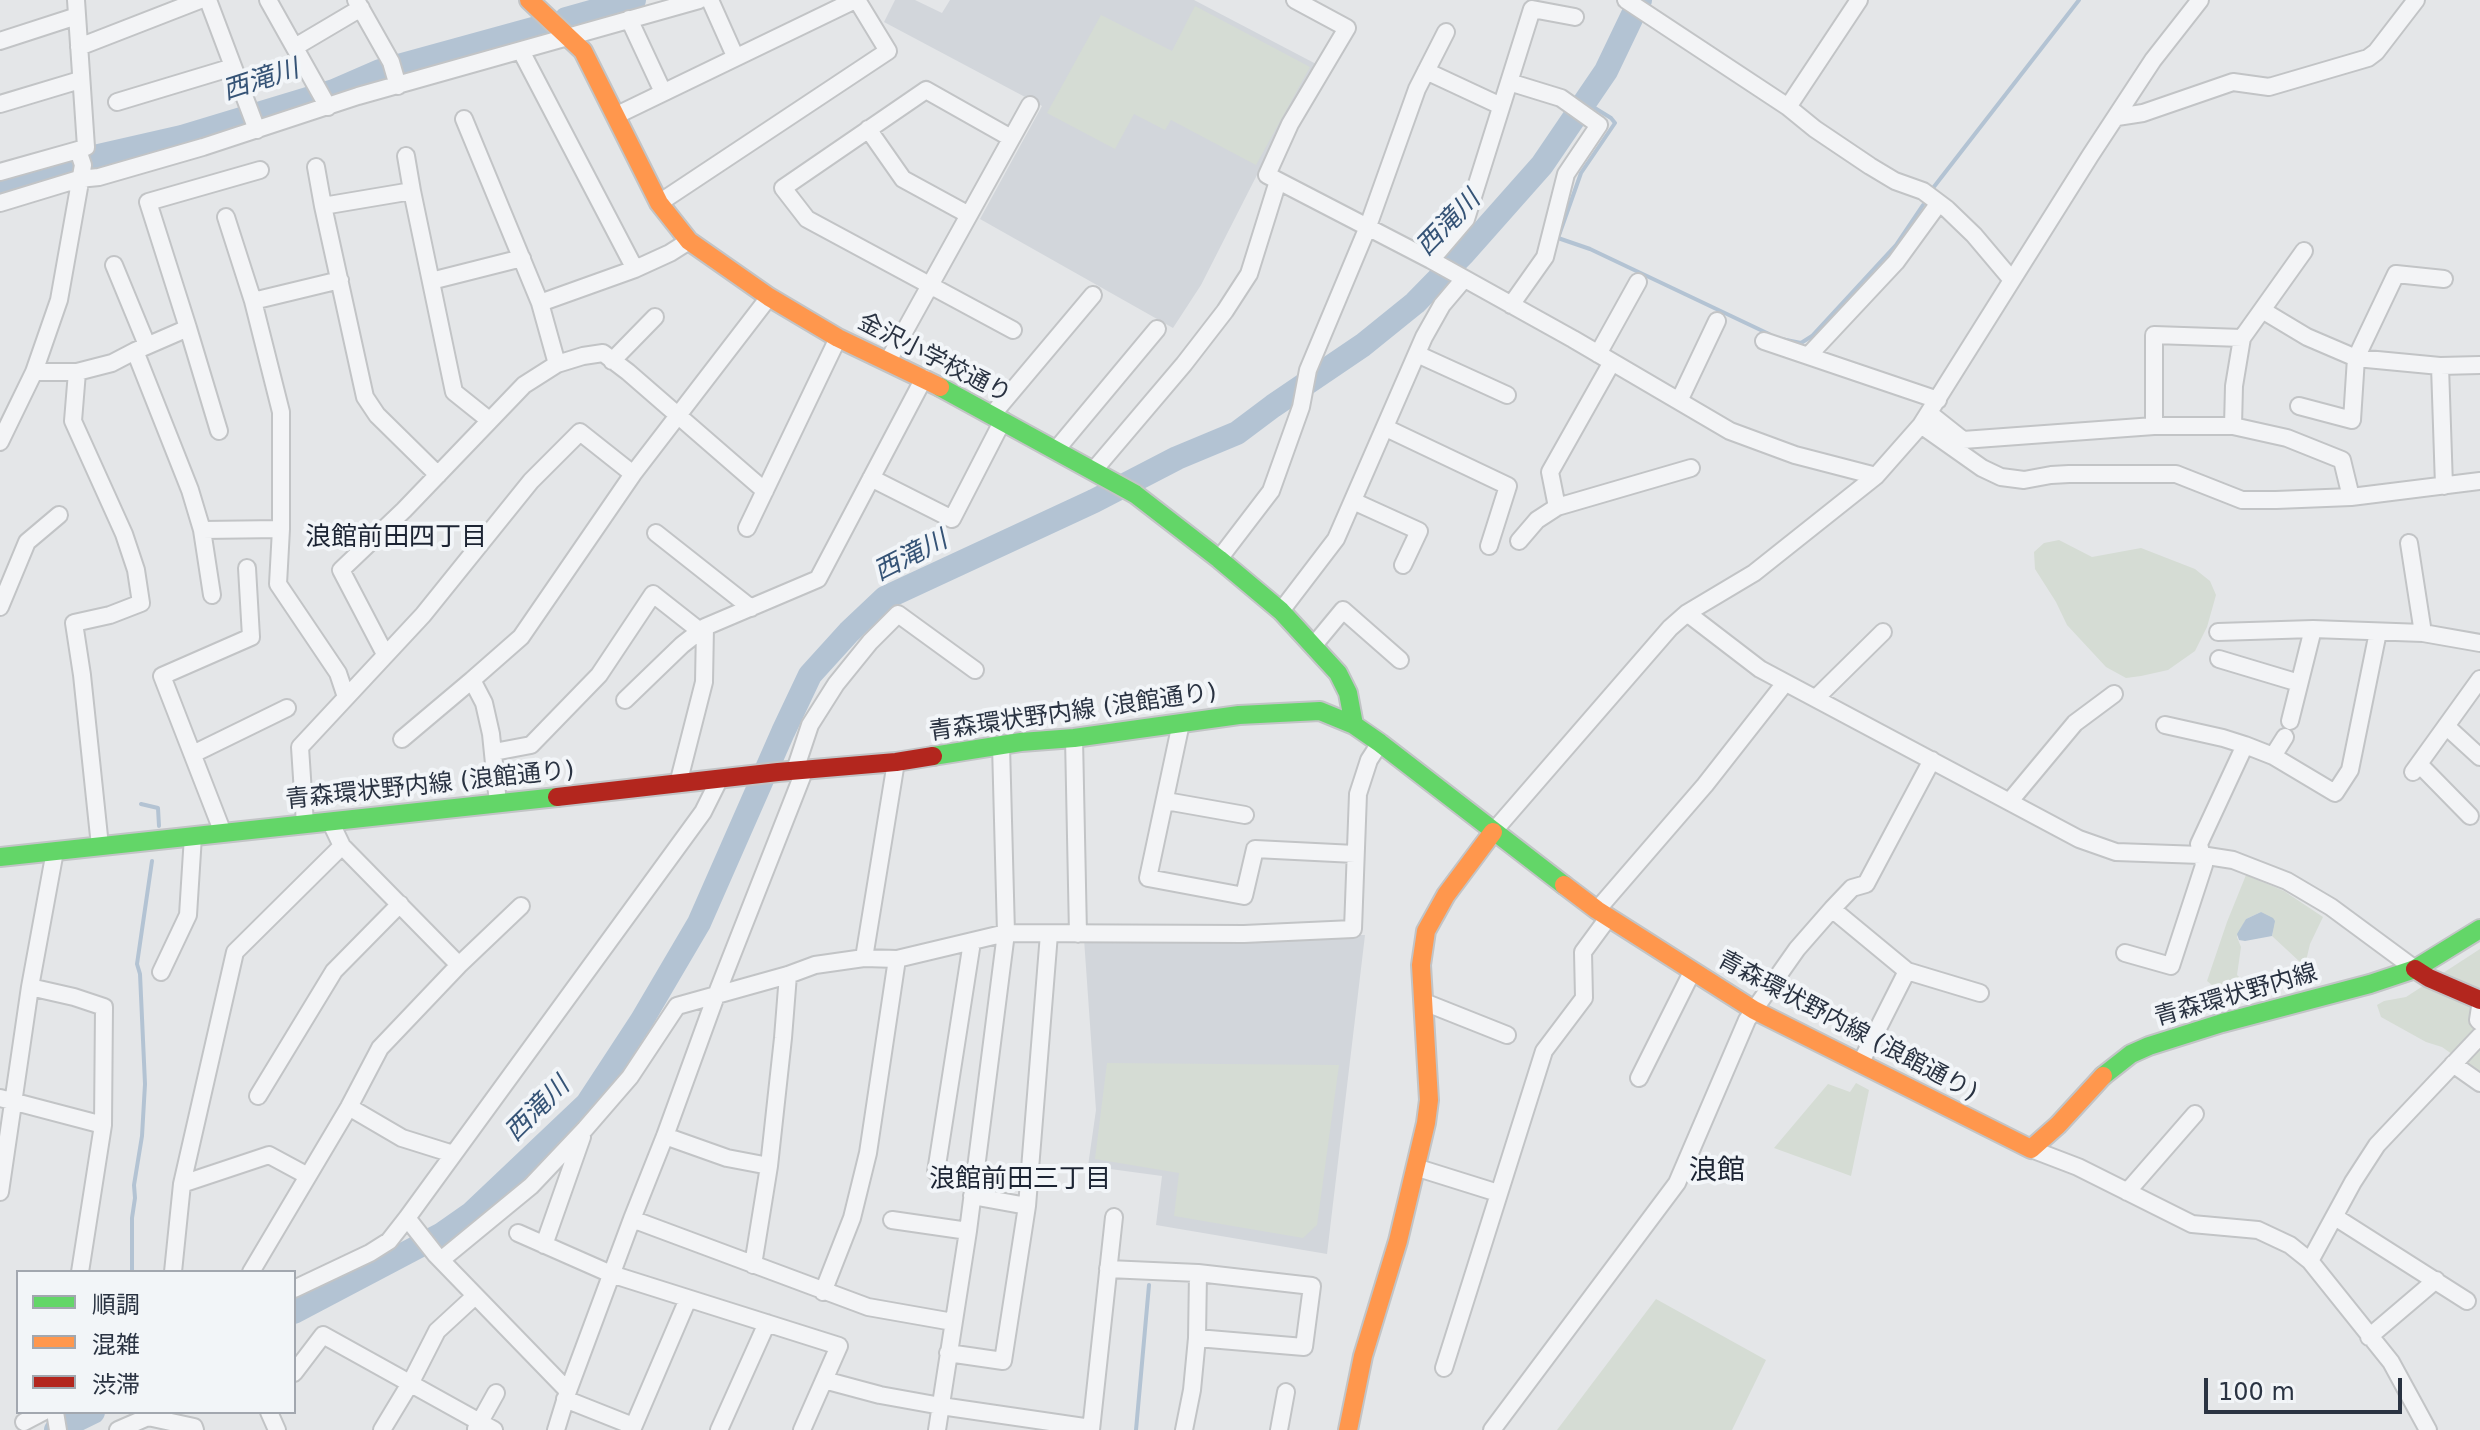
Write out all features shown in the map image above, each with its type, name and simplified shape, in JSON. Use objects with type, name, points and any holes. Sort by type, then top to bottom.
[{"type":"main road","name":"金沢小学校通り","points":[[529,0],[583,51],[659,203],[689,241],[769,297],[838,338],[924,378],[1135,494],[1281,611],[1314,645],[1338,673],[1348,693],[1354,725]]},
{"type":"main road","name":"青森環状野内線 (浪館通り)","points":[[0,857],[793,770],[896,762],[1001,745],[1239,715],[1310,711],[1333,715],[1354,725],[1603,914],[1754,1010],[2031,1149]]},
{"type":"main road","points":[[1348,1430],[1363,1356],[1398,1241],[1429,1100],[1421,965],[1426,931],[1446,895],[1493,832]]},
{"type":"main road","name":"青森環状野内線","points":[[2031,1149],[2118,1062],[2149,1046],[2415,969],[2480,929]]},
{"type":"main road","points":[[2415,969],[2480,1000]]},
{"type":"street","points":[[79,47],[178,4],[200,0]]},
{"type":"street","points":[[208,0],[252,119]]},
{"type":"street","points":[[268,0],[323,98]]},
{"type":"street","points":[[0,172],[80,162],[99,177],[252,119],[394,73],[521,51],[699,0]]},
{"type":"street","points":[[710,0],[735,56]]},
{"type":"street","points":[[615,116],[856,0],[888,51],[659,203]]},
{"type":"street","points":[[1295,0],[1347,28],[1290,124],[1267,175],[1434,261],[1730,431],[1795,455],[1876,476]]},
{"type":"street","points":[[1626,0],[1788,107],[1870,166],[1895,181],[1923,191],[1974,235],[2012,280]]},
{"type":"street","points":[[1788,107],[1859,0]]},
{"type":"street","points":[[1493,832],[1670,628],[1687,613],[1754,573],[1876,476],[1929,413],[2153,60],[2200,0]]},
{"type":"street","points":[[2117,117],[2143,113],[2233,82],[2269,87],[2368,58],[2416,0]]},
{"type":"street","points":[[295,47],[359,4],[394,73]]},
{"type":"street","points":[[0,41],[76,8],[86,147],[80,162],[59,300],[34,372],[0,442]]},
{"type":"street","points":[[1434,261],[1466,219],[1532,9],[1575,17]]},
{"type":"street","points":[[629,19],[663,92]]},
{"type":"street","points":[[1219,559],[1271,491],[1301,407],[1308,370],[1367,229],[1417,89],[1446,32]]},
{"type":"street","points":[[521,51],[635,269]]},
{"type":"street","points":[[117,102],[233,67]]},
{"type":"street","points":[[1426,71],[1501,106]]},
{"type":"street","points":[[0,104],[80,80]]},
{"type":"street","points":[[1509,82],[1561,98],[1599,125],[1566,174],[1545,257],[1511,305]]},
{"type":"street","points":[[1011,138],[926,90],[783,188],[807,219],[1013,330]]},
{"type":"street","points":[[888,361],[1030,105]]},
{"type":"street","points":[[464,119],[540,303],[557,364]]},
{"type":"street","points":[[868,129],[903,179],[969,215]]},
{"type":"street","points":[[406,156],[454,392],[489,420]]},
{"type":"street","points":[[0,203],[80,162]]},
{"type":"street","points":[[316,167],[365,397],[377,415],[438,475]]},
{"type":"street","points":[[219,431],[148,202],[260,170]]},
{"type":"street","points":[[1102,474],[1225,311],[1249,274],[1278,181]]},
{"type":"street","points":[[323,206],[412,191]]},
{"type":"street","points":[[1808,356],[1896,262],[1939,203]]},
{"type":"street","points":[[226,217],[253,301],[281,412],[278,584],[338,673],[346,697]]},
{"type":"street","points":[[540,303],[635,269],[689,241]]},
{"type":"street","points":[[2233,426],[2234,386],[2242,338],[2304,251]]},
{"type":"street","points":[[431,281],[522,258]]},
{"type":"street","points":[[114,265],[202,530],[212,595]]},
{"type":"street","points":[[2299,406],[2352,420],[2356,358],[2396,274],[2444,279]]},
{"type":"street","points":[[1281,611],[1336,539],[1417,354],[1442,305],[1461,277]]},
{"type":"street","points":[[253,301],[340,280]]},
{"type":"street","points":[[1557,507],[1550,472],[1638,282]]},
{"type":"street","points":[[871,478],[952,519],[998,418],[1093,295]]},
{"type":"street","points":[[402,739],[521,637],[633,474],[769,297]]},
{"type":"street","points":[[2262,310],[2307,337],[2356,358],[2440,366],[2480,365]]},
{"type":"street","points":[[612,361],[655,317]]},
{"type":"street","points":[[1679,401],[1717,321]]},
{"type":"street","points":[[34,372],[77,372],[112,363],[188,328]]},
{"type":"street","points":[[1056,450],[1157,329]]},
{"type":"street","points":[[2154,426],[2154,335],[2242,338]]},
{"type":"street","points":[[747,528],[838,338]]},
{"type":"street","points":[[1764,341],[1808,356],[1929,413],[1963,440],[2154,426],[2233,426],[2287,438],[2342,460],[2351,497]]},
{"type":"street","points":[[385,654],[341,570],[524,385],[557,364],[603,353],[765,491]]},
{"type":"street","points":[[1417,354],[1507,395]]},
{"type":"street","points":[[2440,366],[2444,486]]},
{"type":"street","points":[[77,372],[73,421],[124,534],[136,570],[141,603],[110,615],[74,623],[100,846]]},
{"type":"street","points":[[625,700],[702,629],[818,579],[924,378]]},
{"type":"street","points":[[1929,413],[1982,468],[2001,477],[2024,480],[2069,474],[2176,474],[2242,500],[2351,497],[2480,481]]},
{"type":"street","points":[[1386,428],[1508,486],[1489,546]]},
{"type":"street","points":[[305,824],[300,747],[423,615],[531,481],[580,432],[633,474]]},
{"type":"street","points":[[1519,541],[1537,520],[1557,507],[1691,468]]},
{"type":"street","points":[[1353,501],[1419,531],[1403,565]]},
{"type":"street","points":[[0,607],[27,542],[59,515]]},
{"type":"street","points":[[202,530],[281,529]]},
{"type":"street","points":[[656,533],[751,608]]},
{"type":"street","points":[[2409,543],[2423,633]]},
{"type":"street","points":[[223,833],[162,676],[251,637],[247,568]]},
{"type":"street","points":[[494,752],[531,745],[599,675],[653,594],[702,629]]},
{"type":"street","points":[[1314,645],[1343,610],[1400,660]]},
{"type":"street","points":[[1687,613],[1760,669],[2079,839],[2116,852],[2201,855],[2233,860],[2287,881],[2331,907],[2415,969]]},
{"type":"street","points":[[556,1430],[566,1395],[717,993],[810,725],[836,684],[898,614],[975,670]]},
{"type":"street","points":[[678,784],[704,682],[702,629]]},
{"type":"street","points":[[2218,632],[2313,629],[2423,633],[2480,643]]},
{"type":"street","points":[[2273,756],[2288,729],[2313,629]]},
{"type":"street","points":[[1816,698],[1883,632]]},
{"type":"street","points":[[2165,725],[2223,738],[2273,756],[2335,793],[2350,770],[2378,632]]},
{"type":"street","points":[[2219,659],[2299,683]]},
{"type":"street","points":[[2470,816],[2416,768],[2480,679]]},
{"type":"street","points":[[472,680],[484,703],[494,752],[498,803]]},
{"type":"street","points":[[1444,1368],[1544,1051],[1584,998],[1583,952],[1603,914],[1785,683]]},
{"type":"street","points":[[2010,801],[2075,723],[2114,694]]},
{"type":"street","points":[[193,754],[287,708]]},
{"type":"street","points":[[1181,723],[1148,878],[1244,896],[1255,849],[1355,854]]},
{"type":"street","points":[[2446,726],[2480,757]]},
{"type":"street","points":[[1074,738],[1078,934]]},
{"type":"street","points":[[438,1257],[531,1186],[630,1077],[677,1006],[815,965],[864,958],[897,959],[1006,933],[1244,934],[1353,929],[1358,794],[1369,760],[1380,743]]},
{"type":"street","points":[[937,1430],[968,1231],[1006,933],[1001,745]]},
{"type":"street","points":[[2125,953],[2171,966],[2204,865],[2199,844],[2245,745]]},
{"type":"street","points":[[1492,1430],[1677,1183],[1740,1034],[1754,1010],[1797,949],[1832,909],[1852,888],[1866,884],[1932,760]]},
{"type":"street","points":[[864,958],[896,762]]},
{"type":"street","points":[[296,1288],[389,1241],[703,812],[719,780]]},
{"type":"street","points":[[1166,801],[1245,815]]},
{"type":"street","points":[[330,821],[342,846],[459,965]]},
{"type":"street","points":[[161,972],[188,915],[193,836]]},
{"type":"street","points":[[173,1270],[182,1184],[235,952],[342,846]]},
{"type":"street","points":[[0,1192],[6,1100],[55,851]]},
{"type":"street","points":[[258,1096],[334,971],[400,904]]},
{"type":"street","points":[[252,1270],[349,1107],[380,1048],[459,965],[521,906]]},
{"type":"street","points":[[1832,909],[1907,971],[1980,993]]},
{"type":"street","points":[[948,1353],[1003,1361],[1027,1206],[1049,934]]},
{"type":"street","points":[[936,1172],[972,942]]},
{"type":"street","points":[[823,1292],[852,1218],[868,1153],[897,959]]},
{"type":"street","points":[[1860,1064],[1907,971]]},
{"type":"street","points":[[1639,1078],[1692,972]]},
{"type":"street","points":[[753,1265],[769,1166],[788,975]]},
{"type":"street","points":[[30,987],[104,1007],[103,1125],[80,1270]]},
{"type":"street","points":[[1424,1002],[1507,1035]]},
{"type":"street","points":[[2480,1007],[2480,1022]]},
{"type":"street","points":[[2310,1261],[2377,1145],[2480,1036]]},
{"type":"street","points":[[2453,1064],[2480,1083]]},
{"type":"street","points":[[6,1100],[103,1125]]},
{"type":"street","points":[[349,1107],[402,1138],[453,1154]]},
{"type":"street","points":[[2127,1192],[2195,1114]]},
{"type":"street","points":[[544,1245],[585,1129]]},
{"type":"street","points":[[665,1136],[727,1158],[769,1166]]},
{"type":"street","points":[[2031,1149],[2078,1167],[2192,1224],[2258,1230],[2290,1245],[2310,1261],[2391,1362],[2428,1430]]},
{"type":"street","points":[[182,1184],[269,1155],[308,1176]]},
{"type":"street","points":[[1415,1167],[1498,1193]]},
{"type":"street","points":[[972,1196],[1027,1206]]},
{"type":"street","points":[[824,1380],[880,1395],[1044,1426],[1091,1429],[1114,1217]]},
{"type":"street","points":[[2335,1217],[2467,1301]]},
{"type":"street","points":[[407,1218],[438,1257],[566,1395],[633,1428],[688,1299]]},
{"type":"street","points":[[632,1219],[868,1307],[953,1322]]},
{"type":"street","points":[[892,1220],[968,1231]]},
{"type":"street","points":[[518,1233],[611,1274],[839,1346],[802,1430]]},
{"type":"street","points":[[1108,1269],[1198,1273],[1312,1286],[1304,1347],[1197,1338]]},
{"type":"street","points":[[1184,1430],[1197,1338],[1198,1273]]},
{"type":"street","points":[[2369,1337],[2436,1280]]},
{"type":"street","points":[[382,1430],[437,1331],[475,1296]]},
{"type":"street","points":[[719,1430],[767,1323]]},
{"type":"street","points":[[296,1370],[323,1335],[411,1382],[483,1427],[496,1393]]},
{"type":"street","points":[[1279,1430],[1286,1392]]},
{"type":"street","points":[[118,1430],[148,1417],[194,1427],[195,1430]]},
{"type":"street","points":[[24,1422],[53,1418]]},
{"type":"shaded area","points":[[895,0],[915,0],[942,13],[950,0],[1194,0],[1318,65],[1201,285],[1173,328],[980,219],[1042,106],[884,22]]},
{"type":"shaded area","points":[[1195,6],[1310,67],[1256,165],[1171,120],[1165,130],[1134,114],[1115,149],[1047,113],[1101,15],[1172,51]]},
{"type":"shaded area","points":[[2059,540],[2092,557],[2141,548],[2195,569],[2210,581],[2216,595],[2207,627],[2195,651],[2168,670],[2141,676],[2126,678],[2106,667],[2067,625],[2035,569],[2034,552],[2044,543]]},
{"type":"shaded area","points":[[2246,875],[2284,891],[2323,917],[2306,961],[2300,962],[2272,936],[2273,932],[2261,912],[2246,919],[2237,937],[2241,947],[2237,975],[2257,993],[2246,999],[2228,998],[2207,981]]},
{"type":"shaded area","points":[[1365,935],[1327,1254],[1156,1225],[1162,1176],[1088,1166],[1096,1110],[1084,939]]},
{"type":"shaded area","points":[[2480,949],[2480,1074],[2442,1047],[2426,1042],[2381,1017],[2377,1005],[2406,997]]},
{"type":"shaded area","points":[[1107,1063],[1339,1065],[1317,1225],[1303,1238],[1174,1216],[1179,1173],[1095,1159]]},
{"type":"shaded area","points":[[1856,1083],[1869,1090],[1851,1176],[1774,1148],[1828,1084],[1850,1092]]},
{"type":"shaded area","points":[[1656,1299],[1766,1360],[1732,1430],[1557,1430]]},
{"type":"water","points":[[2261,912],[2275,921],[2272,936],[2239,940],[2237,934],[2246,919]]},
{"type":"waterway","name":"西滝川","points":[[566,19],[634,0]]},
{"type":"waterway","name":"西滝川","points":[[296,1311],[442,1234],[472,1213],[587,1104],[642,1020],[699,923],[810,675],[849,632],[885,598],[1094,501],[1177,458],[1237,433],[1363,345],[1415,303],[1542,165],[1606,71],[1640,0]]},
{"type":"waterway","points":[[1933,188],[2079,0]]},
{"type":"waterway","name":"西滝川","points":[[0,184],[46,168],[182,137],[334,91],[380,71],[540,27]]},
{"type":"waterway","points":[[1585,102],[1615,123],[1581,173],[1558,238],[1590,249],[1769,334]]},
{"type":"waterway","points":[[1781,339],[1801,343],[1812,336],[1896,245],[1923,205]]},
{"type":"waterway","points":[[141,804],[158,808],[159,826]]},
{"type":"waterway","points":[[132,1270],[134,1185],[142,1136],[145,1084],[137,964],[152,861]]},
{"type":"waterway","points":[[1136,1430],[1149,1285]]},
{"type":"waterway","name":"西滝川","points":[[56,1430],[89,1414]]},
{"type":"traffic: fast","points":[[940,387],[1135,494],[1219,559],[1281,611],[1338,673],[1348,693],[1354,725]]},
{"type":"traffic: fast","points":[[933,756],[1239,715],[1320,711],[1354,725],[1380,743],[1564,885]]},
{"type":"traffic: fast","points":[[0,857],[557,797]]},
{"type":"traffic: fast","points":[[2103,1076],[2131,1054],[2149,1046],[2415,969],[2480,929]]},
{"type":"traffic: slow","points":[[529,0],[583,51],[659,203],[689,241],[769,297],[838,338],[940,387]]},
{"type":"traffic: slow","points":[[1348,1430],[1363,1356],[1398,1241],[1426,1123],[1429,1100],[1421,965],[1426,931],[1446,895],[1493,832]]},
{"type":"traffic: slow","points":[[1564,885],[1597,910],[1754,1010],[2031,1149],[2103,1076]]},
{"type":"traffic: jam","points":[[557,797],[933,756]]},
{"type":"traffic: jam","points":[[2415,969],[2480,1000]]},
{"type":"district","name":"浪館前田四丁目","points":[[396,538]]},
{"type":"district","name":"浪館","points":[[1717,1172]]},
{"type":"district","name":"浪館前田三丁目","points":[[1020,1180]]}]
